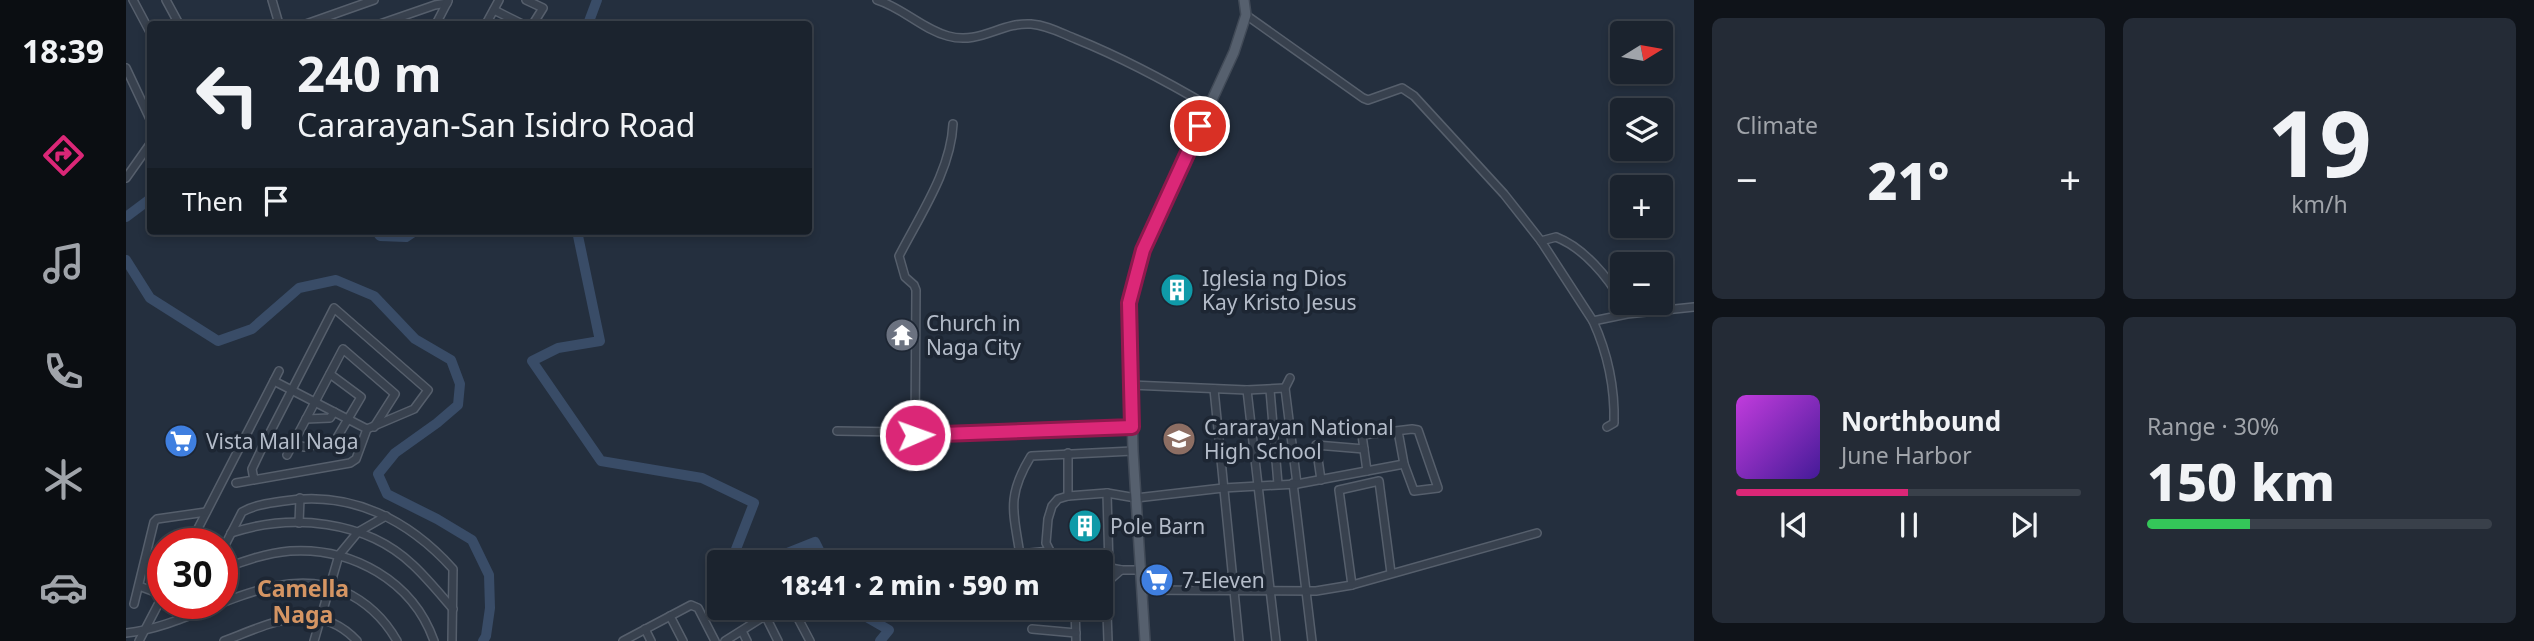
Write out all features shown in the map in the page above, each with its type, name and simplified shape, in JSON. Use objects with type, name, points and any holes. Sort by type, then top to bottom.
[{"type":"main road","points":[[1145,641],[1133,451],[1129,303],[1143,250],[1234,52],[1246,15],[1244,0]]},
{"type":"street","points":[[133,0],[147,26]]},
{"type":"street","points":[[166,0],[177,21]]},
{"type":"street","points":[[272,0],[278,21]]},
{"type":"street","points":[[314,21],[374,0]]},
{"type":"street","points":[[488,21],[499,0]]},
{"type":"street","points":[[526,0],[542,8]]},
{"type":"street","points":[[535,21],[548,0]]},
{"type":"street","points":[[877,0],[925,27],[950,37],[979,38],[1013,24],[1042,25],[1153,74],[1210,107]]},
{"type":"street","points":[[389,21],[448,2]]},
{"type":"street","points":[[438,21],[448,2]]},
{"type":"street","points":[[494,10],[516,21]]},
{"type":"street","points":[[1246,15],[1363,98],[1368,100],[1402,88],[1485,171],[1541,241],[1593,321],[1612,380],[1614,423],[1607,427]]},
{"type":"street","points":[[126,68],[147,110]]},
{"type":"street","points":[[144,102],[147,99]]},
{"type":"street","points":[[915,435],[916,290],[915,285],[905,277],[899,256],[939,178],[952,143],[953,124]]},
{"type":"street","points":[[126,178],[147,148]]},
{"type":"street","points":[[1541,241],[1556,237],[1581,251],[1610,287]]},
{"type":"street","points":[[1673,309],[1694,307]]},
{"type":"street","points":[[254,480],[252,470],[292,390],[334,308],[428,390],[414,409],[370,428],[348,419],[292,390],[274,381]]},
{"type":"street","points":[[1593,321],[1622,315]]},
{"type":"street","points":[[236,483],[350,463],[370,428],[395,394],[343,349],[287,455]]},
{"type":"street","points":[[198,528],[279,371]]},
{"type":"street","points":[[293,443],[304,447],[335,441],[361,397],[330,374]]},
{"type":"street","points":[[1290,378],[1285,388],[1312,641]]},
{"type":"street","points":[[1131,385],[1247,390],[1285,388]]},
{"type":"street","points":[[1214,389],[1239,641]]},
{"type":"street","points":[[1247,390],[1276,641]]},
{"type":"street","points":[[1270,390],[1278,484]]},
{"type":"street","points":[[306,419],[330,418],[334,412]]},
{"type":"street","points":[[837,431],[900,432],[915,435],[1132,427]]},
{"type":"street","points":[[1273,431],[1290,430]]},
{"type":"street","points":[[1367,471],[1362,435],[1398,431],[1418,430],[1438,488],[1414,491],[1404,464],[1398,431]]},
{"type":"street","points":[[1321,480],[1316,445],[1364,449]]},
{"type":"street","points":[[1019,550],[1012,498],[1020,472],[1031,456],[1133,451]]},
{"type":"street","points":[[1068,453],[1068,496]]},
{"type":"street","points":[[1050,550],[1046,542],[1048,519],[1058,499],[1068,496],[1107,494],[1136,498],[1223,488],[1295,484],[1404,464]]},
{"type":"street","points":[[1352,585],[1339,490],[1379,481],[1391,573]]},
{"type":"street","points":[[1105,550],[1107,494]]},
{"type":"street","points":[[299,523],[300,498]]},
{"type":"street","points":[[234,528],[246,509],[300,498],[351,502],[387,516],[427,543],[453,569],[452,641]]},
{"type":"street","points":[[134,604],[154,522],[157,519],[206,512]]},
{"type":"street","points":[[314,641],[339,555],[358,533],[387,516]]},
{"type":"street","points":[[238,531],[299,523],[342,527],[390,548],[412,564],[453,609]]},
{"type":"street","points":[[1142,590],[1305,591],[1352,585],[1537,533]]},
{"type":"street","points":[[238,564],[290,551],[339,555],[359,562],[385,575],[407,595],[422,615],[434,641]]},
{"type":"street","points":[[1113,568],[1141,570]]},
{"type":"street","points":[[1113,577],[1121,570]]},
{"type":"street","points":[[126,633],[180,621],[268,587],[301,583],[329,585],[356,597],[375,611],[397,641]]},
{"type":"street","points":[[139,586],[147,589]]},
{"type":"street","points":[[623,641],[670,615],[695,605],[715,641]]},
{"type":"street","points":[[670,615],[683,641]]},
{"type":"street","points":[[225,641],[284,618],[320,619],[343,629],[357,641]]},
{"type":"street","points":[[139,641],[150,619]]},
{"type":"street","points":[[725,641],[758,620]]},
{"type":"street","points":[[768,620],[778,641]]},
{"type":"street","points":[[799,620],[810,641]]},
{"type":"street","points":[[1107,620],[1108,641]]},
{"type":"street","points":[[645,629],[651,641]]},
{"type":"street","points":[[1032,629],[1076,637]]},
{"type":"street","points":[[742,631],[747,641]]},
{"type":"waterway","points":[[589,21],[597,0]]},
{"type":"waterway","points":[[126,217],[147,201]]},
{"type":"waterway","points":[[379,235],[409,235]]},
{"type":"waterway","points":[[578,235],[600,341],[558,348],[532,361],[601,461],[702,478],[754,503],[736,550]]},
{"type":"waterway","points":[[126,260],[150,298],[218,341],[252,329],[299,288],[336,280],[374,296],[415,339],[451,360],[460,384],[458,405],[395,453],[378,474],[387,494],[472,540],[489,575],[490,608],[483,641]]},
{"type":"waterway","points":[[795,550],[815,542],[819,550]]},
{"type":"waterway","points":[[872,620],[889,630],[880,641]]},
{"type":"place","name":"Iglesia ng Dios Kay Kristo Jesus","points":[[1177,290]]},
{"type":"place","name":"Church in Naga City","points":[[902,335]]},
{"type":"place","name":"Cararayan National High School","points":[[1179,439]]},
{"type":"place","name":"Vista Mall Naga","points":[[181,441]]},
{"type":"place","name":"Pole Barn","points":[[1085,526]]},
{"type":"place","name":"7-Eleven","points":[[1157,580]]},
{"type":"district","name":"Camella Naga","points":[[303,601]]},
{"type":"route","points":[[915,435],[1132,427],[1129,303],[1143,250],[1200,126]]}]
